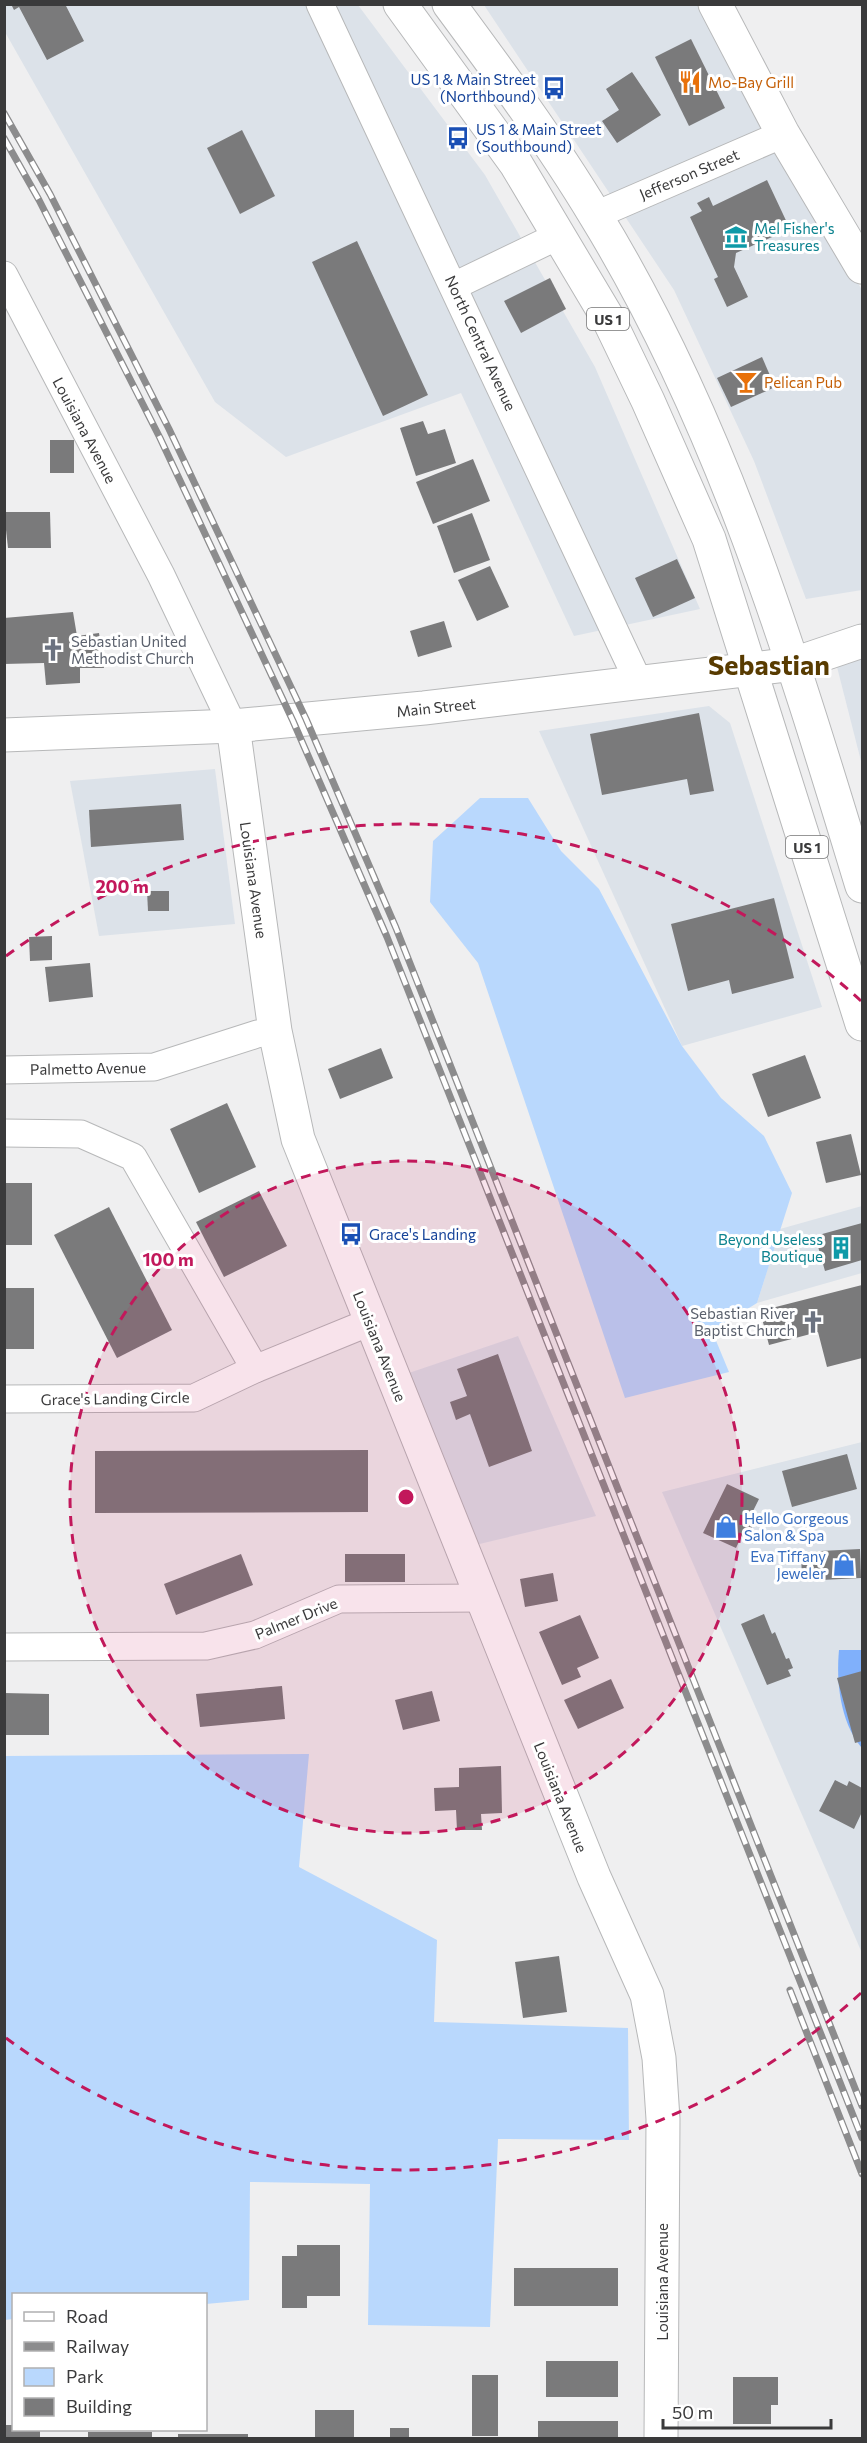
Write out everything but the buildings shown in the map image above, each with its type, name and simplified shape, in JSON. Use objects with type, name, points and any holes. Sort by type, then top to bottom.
[{"type":"street","name":"North Central Avenue","points":[[320,4],[639,683]]},
{"type":"street","name":"US 1","points":[[400,4],[516,164],[560,235],[609,320],[657,421],[709,539],[752,669],[862,1024]]},
{"type":"street","name":"US 1","points":[[449,4],[506,81],[596,215],[666,348],[708,436],[741,514],[794,663],[862,886]]},
{"type":"street","points":[[716,4],[783,135],[862,267]]},
{"type":"street","name":"Jefferson Street","points":[[596,215],[783,135]]},
{"type":"street","points":[[454,286],[560,235]]},
{"type":"street","name":"Louisiana Avenue","points":[[4,275],[161,575],[233,726],[275,1031],[298,1139],[594,1877],[647,1995],[659,2058],[663,2119],[661,2439]]},
{"type":"street","name":"Main Street","points":[[4,735],[233,726],[424,708],[794,663],[862,641]]},
{"type":"street","name":"Palmetto Avenue","points":[[4,1070],[154,1066],[257,1034],[275,1031]]},
{"type":"street","points":[[4,1133],[81,1134],[133,1158],[255,1369]]},
{"type":"street","name":"Grace's Landing Circle","points":[[4,1399],[194,1398],[255,1369],[370,1322]]},
{"type":"street","name":"Palmer Drive","points":[[4,1647],[206,1646],[255,1635],[339,1599],[481,1598]]},
{"type":"shaded area","points":[[4,5],[358,5],[485,175],[595,367],[700,609],[574,636],[461,393],[286,457],[215,402],[5,32]]},
{"type":"shaded area","points":[[484,5],[702,5],[774,142],[862,290],[862,590],[806,599],[754,461],[674,290]]},
{"type":"shaded area","points":[[862,654],[862,765],[836,663]]},
{"type":"shaded area","points":[[709,706],[730,723],[822,1007],[682,1046],[539,731]]},
{"type":"shaded area","points":[[215,769],[235,924],[99,936],[70,781]]},
{"type":"shaded area","points":[[862,1206],[862,1273],[757,1303],[780,1229]]},
{"type":"shaded area","points":[[518,1336],[596,1516],[471,1546],[403,1375]]},
{"type":"shaded area","points":[[862,1442],[862,1953],[662,1492]]},
{"type":"green space","points":[[480,798],[528,798],[561,851],[599,889],[682,1046],[721,1098],[764,1136],[792,1193],[757,1303],[712,1331],[729,1372],[625,1398],[478,963],[430,902],[433,841]]},
{"type":"green space","points":[[309,1754],[299,1867],[437,1940],[434,2022],[628,2028],[629,2140],[498,2139],[490,2327],[368,2325],[370,2184],[250,2182],[249,2300],[207,2304],[207,2293],[12,2293],[12,2319],[5,2320],[5,1756]]},
{"type":"water","points":[[839,1650],[862,1650],[861,1747],[848,1725],[841,1701],[838,1675]]},
{"type":"railway","points":[[4,113],[50,194],[169,429],[306,719],[396,928],[862,2106]]},
{"type":"railway","points":[[4,138],[39,200],[160,438],[293,721],[387,937],[862,2138]]},
{"type":"railway","points":[[790,1990],[862,2174]]},
{"type":"place","name":"Mo-Bay Grill","points":[[690,82]]},
{"type":"place","name":"US 1 & Main Street (Northbound)","points":[[554,88]]},
{"type":"place","name":"US 1 & Main Street (Southbound)","points":[[458,138]]},
{"type":"place","name":"Mel Fisher's Treasures","points":[[736,237]]},
{"type":"place","name":"Pelican Pub","points":[[746,382]]},
{"type":"place","name":"Sebastian United Methodist Church","points":[[53,650]]},
{"type":"place","name":"Grace's Landing","points":[[351,1234]]},
{"type":"place","name":"Beyond Useless Boutique","points":[[841,1248]]},
{"type":"place","name":"Sebastian River Baptist Church","points":[[813,1322]]},
{"type":"place","name":"Hello Gorgeous Salon & Spa","points":[[726,1527]]},
{"type":"place","name":"Eva Tiffany Jeweler","points":[[844,1565]]},
{"type":"district","name":"Sebastian","points":[[769,664]]}]
